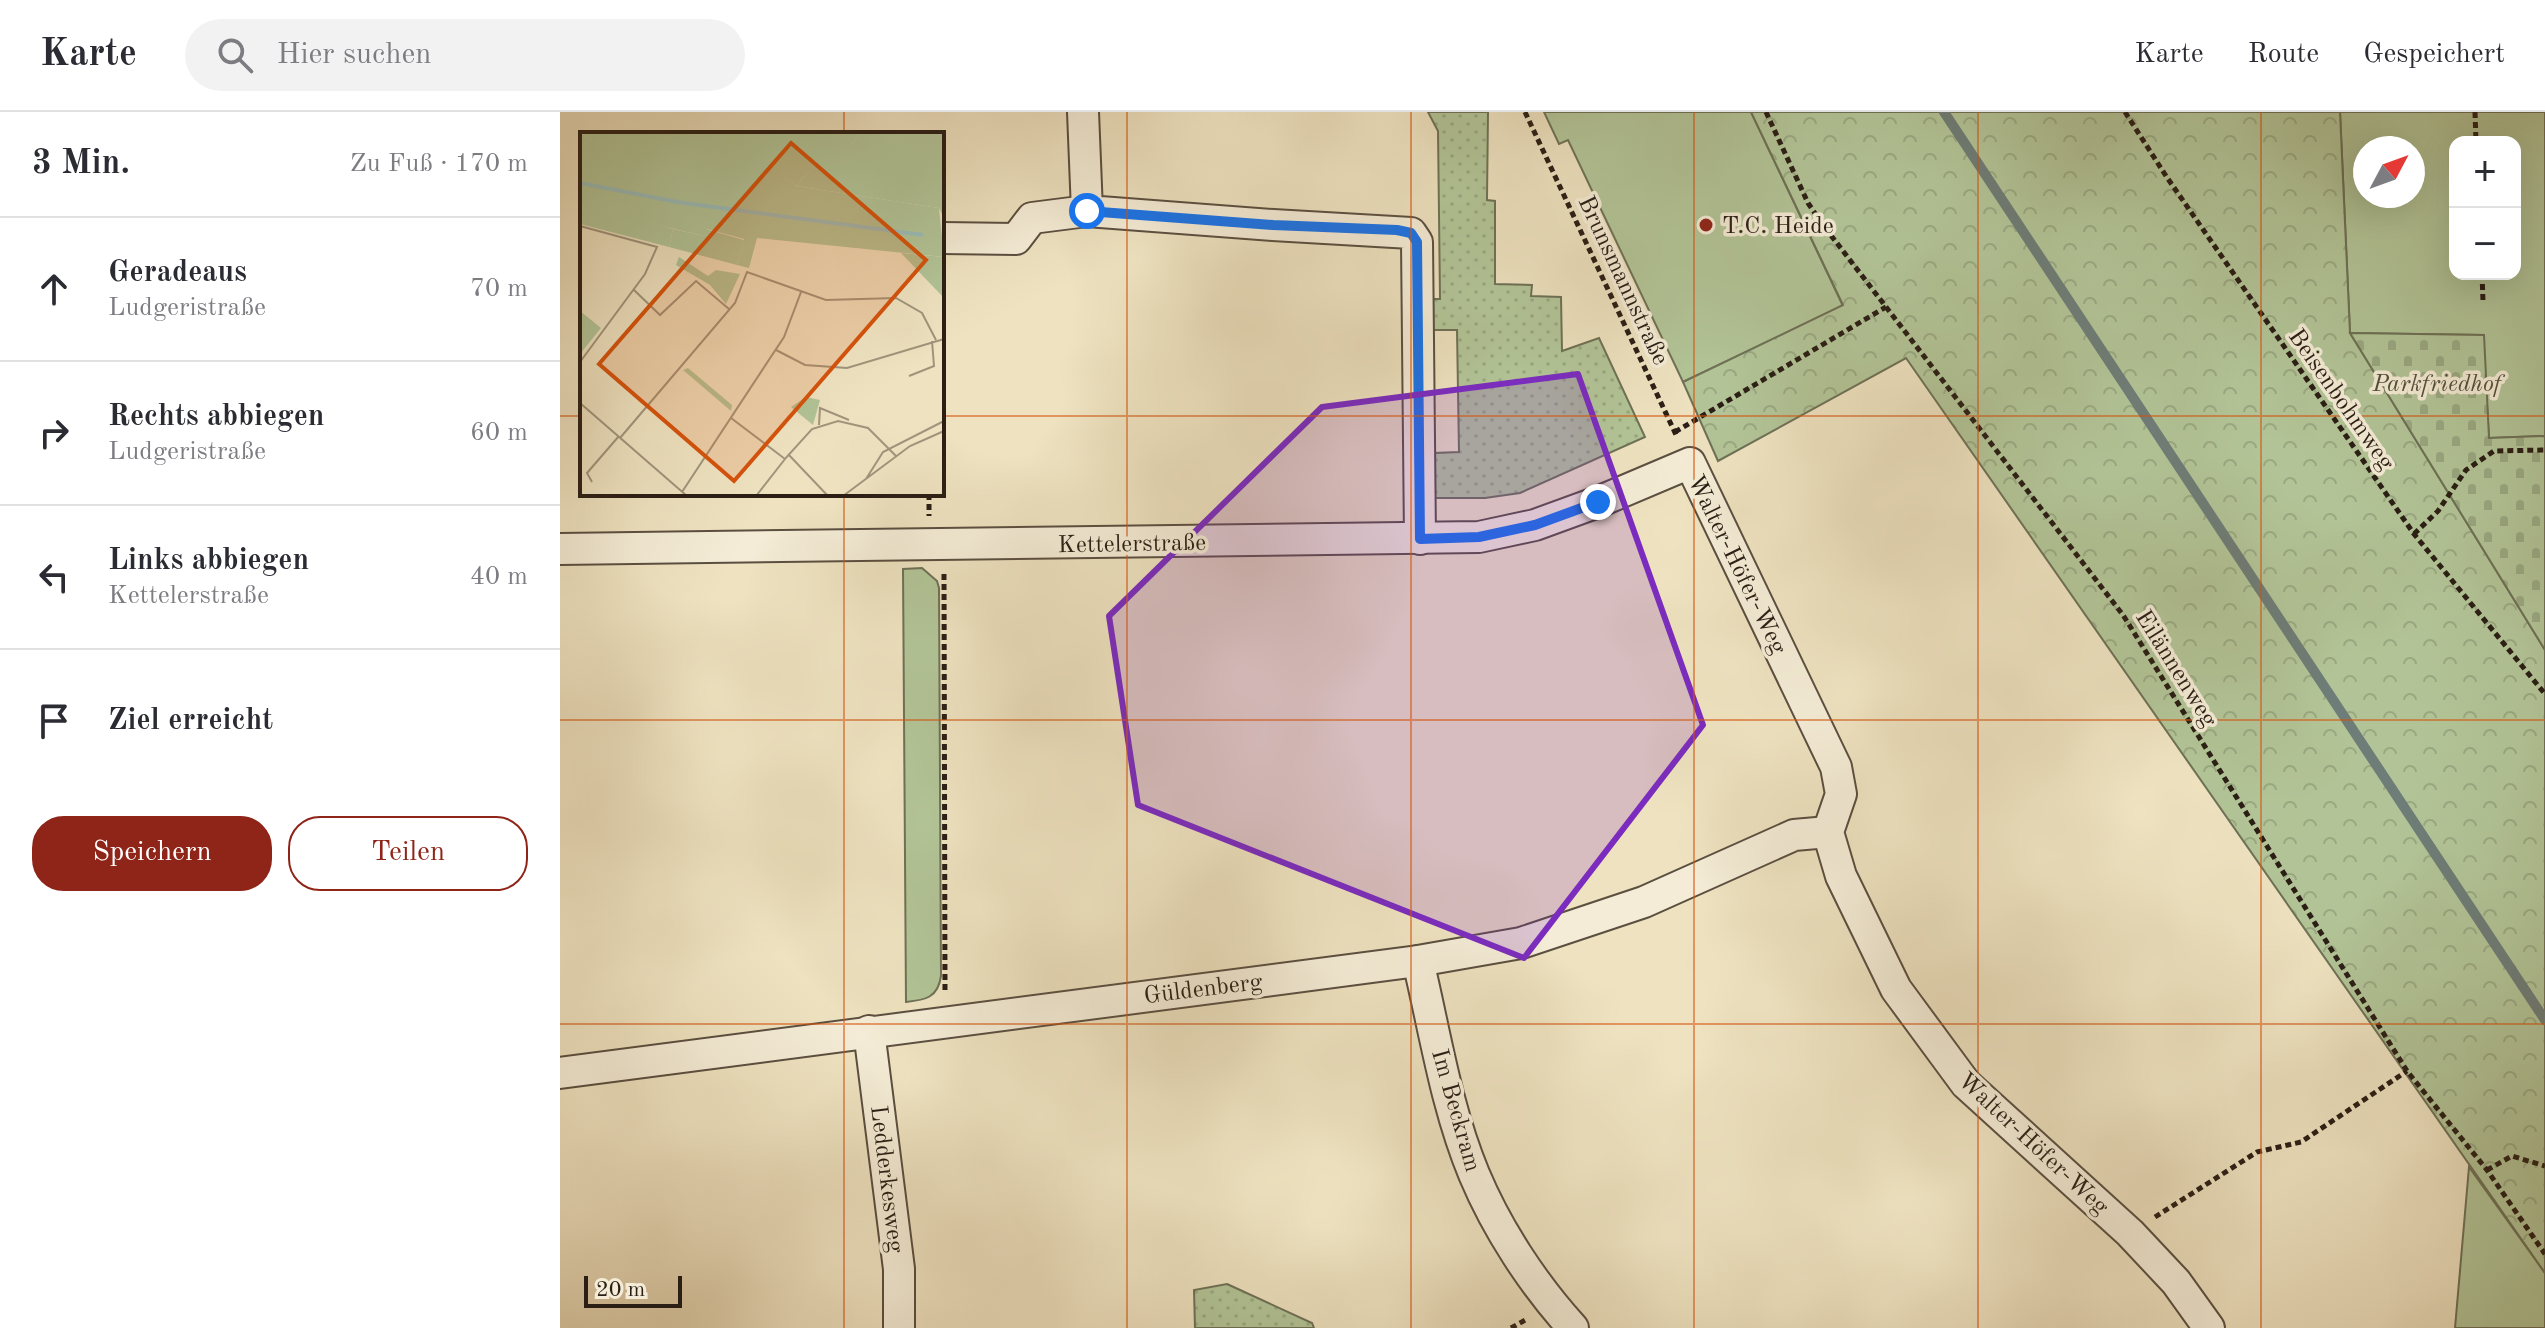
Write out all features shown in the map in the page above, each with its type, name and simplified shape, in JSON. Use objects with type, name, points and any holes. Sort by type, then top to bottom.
[{"type":"street","points":[[1083,112],[1087,211]]},
{"type":"street","points":[[944,238],[1016,239],[1032,218],[1087,211],[1411,233],[1417,242],[1420,539]]},
{"type":"street","name":"Kettelerstraße","points":[[560,549],[1479,537],[1535,525],[1690,463]]},
{"type":"street","name":"Walter-Höfer-Weg","points":[[1690,463],[1836,767],[1841,794],[1828,832],[1841,876],[1896,989],[1966,1084],[2130,1233],[2176,1282],[2209,1328]]},
{"type":"street","name":"Güldenberg","points":[[560,1073],[1418,961],[1521,943],[1644,902],[1794,835],[1828,832]]},
{"type":"street","name":"Im Beckram","points":[[1418,961],[1455,1118],[1475,1175],[1508,1239],[1553,1305],[1573,1328]]},
{"type":"street","name":"Ledderkesweg","points":[[869,1031],[899,1269],[899,1328]]},
{"type":"path","name":"Brunsmannstraße","points":[[1525,112],[1690,463]]},
{"type":"path","name":"Eilännenweg","points":[[1766,112],[1808,203],[2123,615],[2407,1071],[2487,1170],[2545,1254]]},
{"type":"path","name":"Beisenbohmweg","points":[[2125,112],[2414,534],[2545,694]]},
{"type":"path","points":[[2475,112],[2476,136]]},
{"type":"path","points":[[2482,280],[2483,301]]},
{"type":"path","points":[[1675,432],[1886,307]]},
{"type":"path","points":[[2414,534],[2438,511],[2466,470],[2494,451],[2545,450]]},
{"type":"path","points":[[944,545],[945,1021]]},
{"type":"path","points":[[2130,1233],[2257,1152],[2301,1142],[2407,1071]]},
{"type":"path","points":[[2487,1170],[2512,1156],[2545,1166]]},
{"type":"highlighted area","points":[[1578,374],[1703,725],[1524,958],[1138,805],[1109,616],[1322,407]]},
{"type":"green space","points":[[1428,112],[1488,112],[1487,200],[1495,201],[1495,284],[1532,285],[1531,296],[1561,297],[1562,351],[1599,338],[1645,437],[1520,493],[1485,498],[1434,498],[1434,453],[1459,452],[1457,330],[1432,330],[1431,299],[1440,299],[1438,131]]},
{"type":"green space","name":"T.C. Heide","points":[[1544,112],[1751,112],[1843,306],[1683,382],[1568,140],[1559,144]]},
{"type":"green space","points":[[1751,112],[2340,112],[2350,333],[2545,650],[2545,1273],[1906,358],[1718,461],[1683,382],[1843,305]]},
{"type":"green space","points":[[2340,112],[2545,112],[2545,436],[2489,438],[2483,335],[2350,333]]},
{"type":"green space","name":"Parkfriedhof","points":[[2350,333],[2484,335],[2489,438],[2545,436],[2545,650]]},
{"type":"green space","points":[[922,568],[937,581],[939,588],[941,976],[937,989],[930,996],[906,1002],[903,569]]},
{"type":"green space","points":[[2469,1167],[2545,1273],[2545,1328],[2455,1328]]},
{"type":"green space","points":[[1227,1284],[1312,1323],[1314,1328],[1195,1328],[1194,1290]]},
{"type":"waterway","points":[[1944,112],[2545,1020]]},
{"type":"place","name":"T.C. Heide","points":[[1706,225]]},
{"type":"route","points":[[1087,211],[1411,233],[1417,242],[1420,539],[1479,537],[1535,525],[1598,502]]}]
